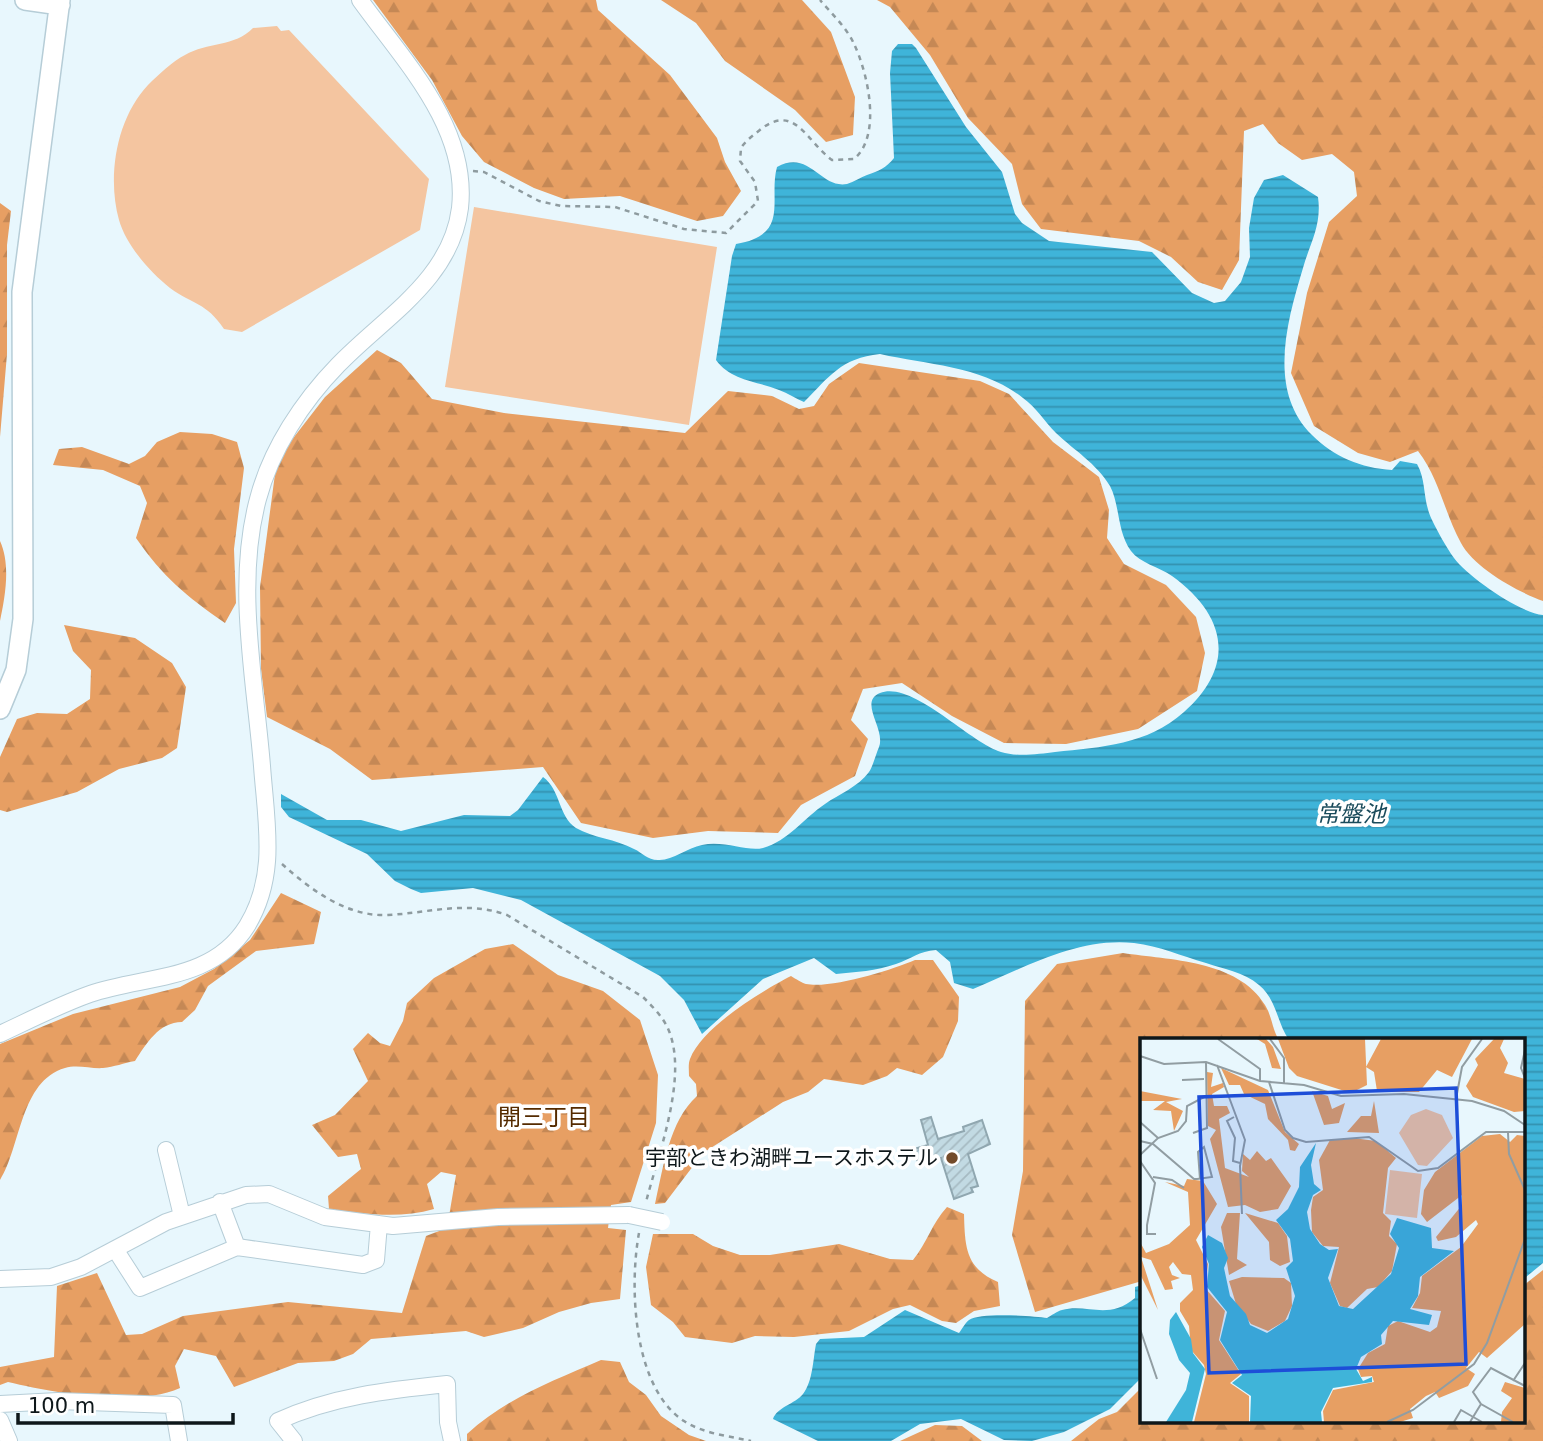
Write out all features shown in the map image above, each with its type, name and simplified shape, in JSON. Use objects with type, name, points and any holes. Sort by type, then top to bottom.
[{"type":"street","points":[[0,709],[16,670],[23,619],[22,292],[60,2],[25,0]]},
{"type":"street","points":[[0,1034],[33,1017],[90,994],[126,983],[198,968],[233,945],[257,906],[269,852],[248,595],[258,499],[278,446],[304,407],[338,365],[394,316],[437,264],[455,231],[460,207],[458,169],[451,142],[438,111],[360,0]]},
{"type":"street","points":[[166,1150],[182,1216]]},
{"type":"street","points":[[0,1279],[51,1277],[81,1268],[115,1248],[182,1216],[246,1195],[269,1194],[326,1217],[393,1226],[498,1217],[635,1218],[662,1222]]},
{"type":"street","points":[[220,1202],[237,1247]]},
{"type":"street","points":[[115,1248],[140,1288],[237,1247],[363,1265],[376,1260],[379,1224]]},
{"type":"street","points":[[294,1441],[278,1421],[341,1398],[447,1384],[448,1422],[452,1441]]},
{"type":"street","points":[[0,1404],[58,1401],[173,1405],[180,1441]]},
{"type":"street","points":[[0,1420],[9,1441]]},
{"type":"path","points":[[458,169],[484,172],[539,201],[561,206],[615,207],[684,229],[726,233],[758,201],[755,182],[740,161],[741,148],[774,119],[793,123],[832,160],[855,159],[867,145],[870,109],[854,42],[820,0]]},
{"type":"path","points":[[269,852],[314,891],[358,912],[388,915],[453,907],[484,909],[507,915],[643,997],[657,1011],[669,1030],[677,1068],[645,1208]]},
{"type":"path","points":[[635,1218],[633,1284],[648,1373],[658,1393],[683,1421],[712,1433],[751,1441]]},
{"type":"green space","points":[[373,0],[596,0],[598,10],[670,75],[717,138],[725,162],[741,191],[723,216],[697,221],[620,196],[564,199],[534,188],[484,162],[462,136],[432,80]]},
{"type":"green space","points":[[661,0],[802,0],[831,32],[855,97],[853,135],[826,142],[795,110],[725,61],[696,23]]},
{"type":"green space","points":[[877,0],[1543,0],[1543,601],[1498,578],[1467,552],[1455,531],[1432,473],[1418,451],[1390,462],[1358,453],[1314,426],[1291,373],[1307,293],[1329,222],[1357,196],[1354,172],[1332,154],[1302,160],[1278,143],[1263,124],[1244,131],[1239,260],[1222,290],[1198,282],[1171,257],[1139,241],[1041,229],[1022,204],[1012,164],[968,118],[930,55],[890,7]]},
{"type":"green space","points":[[0,203],[11,211],[7,245],[7,354],[0,437]]},
{"type":"green space","points":[[377,350],[401,363],[432,399],[504,413],[685,433],[728,391],[772,396],[799,409],[814,406],[829,384],[859,363],[980,381],[1009,394],[1053,442],[1099,477],[1109,510],[1107,538],[1124,564],[1166,585],[1196,617],[1205,653],[1197,691],[1138,729],[1066,744],[1004,743],[952,716],[902,683],[863,689],[851,720],[868,739],[855,776],[801,805],[778,833],[708,831],[653,838],[581,823],[543,767],[372,780],[330,749],[267,717],[261,669],[260,587],[277,459],[325,397]]},
{"type":"green space","points":[[180,432],[212,434],[237,442],[244,468],[234,549],[236,603],[225,623],[176,585],[136,538],[147,503],[140,486],[103,470],[53,465],[59,449],[82,447],[129,464],[145,456],[157,442]]},
{"type":"green space","points":[[0,541],[6,571],[0,621]]},
{"type":"green space","points":[[64,625],[135,638],[172,663],[186,687],[177,748],[162,758],[119,769],[77,792],[7,812],[0,810],[0,757],[17,719],[37,713],[67,714],[90,699],[91,670],[73,651]]},
{"type":"green space","points":[[281,893],[321,912],[314,944],[256,951],[208,986],[195,1010],[182,1022],[160,1030],[135,1061],[103,1068],[70,1067],[50,1075],[30,1100],[0,1180],[0,1044],[73,1014],[180,987],[214,969],[250,940]]},
{"type":"green space","points":[[513,944],[558,975],[603,991],[640,1020],[658,1075],[656,1123],[631,1202],[611,1205],[608,1228],[626,1230],[620,1299],[591,1303],[559,1312],[523,1328],[484,1337],[466,1331],[371,1339],[353,1354],[334,1361],[298,1363],[234,1387],[216,1356],[184,1349],[175,1366],[180,1388],[162,1394],[95,1397],[8,1382],[0,1385],[0,1367],[54,1357],[57,1286],[97,1273],[126,1335],[142,1334],[183,1316],[288,1302],[402,1313],[426,1236],[447,1228],[456,1175],[441,1172],[427,1184],[434,1209],[395,1215],[329,1209],[328,1196],[361,1169],[357,1154],[338,1157],[312,1125],[335,1115],[368,1081],[353,1049],[368,1033],[380,1043],[390,1046],[403,1021],[407,1003],[434,978],[485,949]]},
{"type":"green space","points":[[1123,953],[1181,961],[1220,971],[1253,990],[1265,1005],[1278,1038],[1140,1038],[1140,1282],[1035,1312],[1012,1235],[1023,1171],[1025,1001],[1057,964]]},
{"type":"green space","points":[[915,960],[933,960],[959,997],[958,1021],[943,1057],[922,1075],[897,1068],[887,1076],[863,1085],[824,1079],[808,1092],[783,1102],[703,1153],[665,1203],[655,1204],[664,1161],[674,1132],[687,1106],[697,1096],[696,1084],[689,1076],[689,1061],[707,1035],[749,1000],[791,976],[806,984],[830,984],[877,973]]},
{"type":"green space","points":[[947,1207],[964,1214],[969,1255],[979,1270],[998,1282],[1000,1306],[974,1311],[956,1323],[942,1321],[910,1305],[893,1309],[849,1331],[794,1337],[755,1336],[732,1343],[685,1337],[673,1322],[651,1305],[646,1267],[653,1234],[693,1234],[713,1246],[740,1255],[770,1255],[839,1244],[890,1259],[913,1260]]},
{"type":"green space","points":[[1543,1270],[1543,1441],[1071,1441],[1099,1419],[1117,1412],[1140,1389],[1140,1424],[1526,1424],[1526,1283]]},
{"type":"green space","points":[[601,1360],[620,1362],[629,1382],[646,1395],[661,1416],[689,1435],[706,1441],[467,1441],[467,1434],[514,1400]]},
{"type":"green space","points":[[935,1425],[962,1426],[982,1441],[900,1441]]},
{"type":"shaded area","points":[[277,26],[281,31],[289,30],[429,179],[420,230],[242,332],[224,329],[205,309],[162,282],[140,257],[127,239],[119,220],[115,203],[114,167],[128,114],[148,85],[166,68],[194,51],[238,38],[253,28]]},
{"type":"shaded area","points":[[474,207],[717,247],[689,425],[445,387]]},
{"type":"water","name":"常盤池","points":[[898,44],[912,44],[916,48],[966,127],[1002,172],[1015,214],[1022,223],[1049,241],[1152,252],[1192,293],[1214,303],[1225,301],[1241,282],[1250,257],[1249,228],[1254,198],[1264,180],[1283,175],[1318,197],[1317,225],[1291,310],[1285,355],[1289,398],[1298,417],[1320,443],[1349,460],[1392,470],[1400,461],[1417,464],[1432,520],[1454,558],[1495,593],[1521,608],[1543,615],[1543,1263],[1526,1277],[1526,1038],[1288,1038],[1270,998],[1259,985],[1247,977],[1153,946],[1113,942],[1071,949],[973,989],[954,983],[950,962],[936,950],[881,968],[836,974],[814,958],[763,979],[702,1034],[684,1000],[660,976],[521,900],[473,888],[421,893],[395,881],[367,854],[289,817],[281,807],[281,794],[327,820],[361,820],[401,831],[464,815],[510,816],[518,810],[543,777],[549,782],[566,817],[576,828],[627,846],[651,859],[669,858],[710,844],[757,849],[772,845],[796,829],[869,772],[880,740],[872,703],[874,697],[880,693],[893,691],[908,695],[988,746],[1007,754],[1020,755],[1090,748],[1139,738],[1170,723],[1201,694],[1218,659],[1214,624],[1204,607],[1172,576],[1139,559],[1131,551],[1123,535],[1110,486],[1092,464],[1056,433],[1023,398],[991,379],[973,373],[880,354],[845,364],[804,402],[782,391],[737,376],[716,360],[732,256],[736,244],[764,233],[771,224],[777,167],[798,163],[829,181],[847,184],[882,169],[894,158],[890,73],[892,51]]},
{"type":"water","points":[[1140,1286],[1140,1379],[1110,1409],[1064,1432],[1032,1441],[1004,1440],[961,1419],[920,1424],[891,1441],[818,1441],[773,1419],[778,1411],[800,1397],[806,1389],[816,1344],[820,1339],[864,1337],[905,1310],[959,1333],[969,1320],[984,1316],[1047,1318],[1071,1308],[1116,1309],[1135,1298],[1135,1287]]},
{"type":"building","name":"宇部ときわ湖畔ユースホステル","points":[[931,1117],[938,1139],[964,1131],[963,1127],[982,1120],[990,1144],[968,1154],[978,1186],[971,1188],[973,1192],[954,1199],[941,1158],[919,1166],[914,1149],[928,1145],[921,1120]]},
{"type":"place","name":"宇部ときわ湖畔ユースホステル","points":[[952,1158]]},
{"type":"district","name":"開三丁目","points":[[544,1117]]}]
